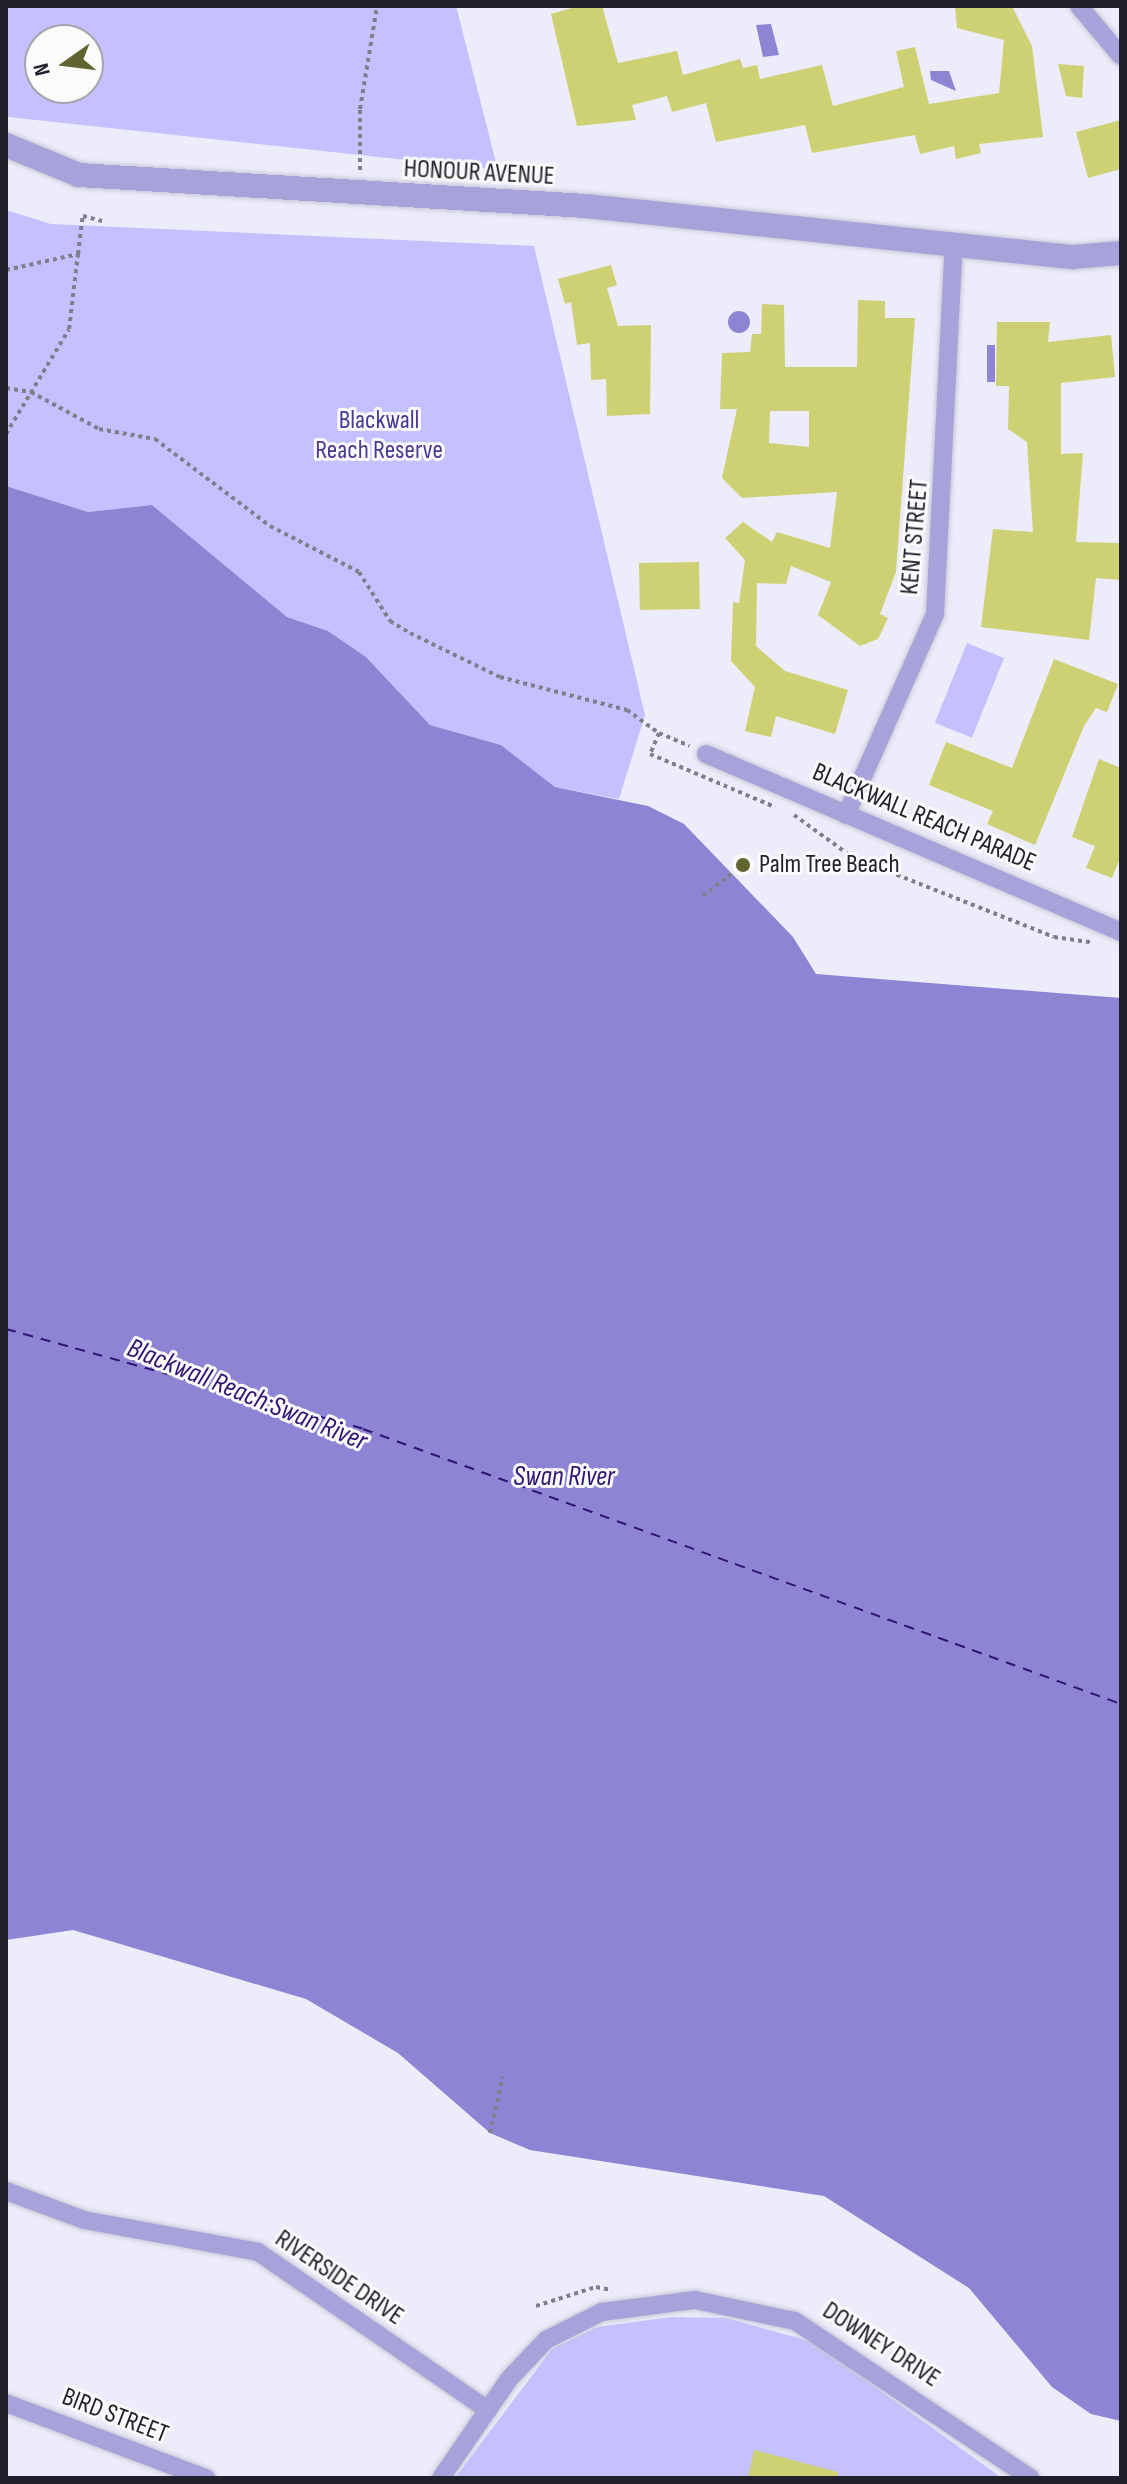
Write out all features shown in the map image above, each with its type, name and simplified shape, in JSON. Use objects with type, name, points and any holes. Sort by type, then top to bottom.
[{"type":"street","points":[[1079,6],[1121,56]]},
{"type":"street","name":"HONOUR AVENUE","points":[[6,145],[79,175],[359,195],[586,206],[1073,257],[1121,253]]},
{"type":"street","name":"KENT STREET","points":[[846,815],[935,614],[954,245]]},
{"type":"street","name":"BLACKWALL REACH PARADE","points":[[706,754],[1121,932]]},
{"type":"street","name":"RIVERSIDE DRIVE","points":[[6,2191],[84,2220],[258,2252],[488,2410]]},
{"type":"street","name":"DOWNEY DRIVE","points":[[441,2478],[527,2357],[574,2322],[631,2306],[727,2303],[795,2321],[838,2344],[1030,2478]]},
{"type":"street","name":"BIRD STREET","points":[[6,2403],[206,2478]]},
{"type":"path","points":[[359,195],[360,109],[377,6]]},
{"type":"path","points":[[6,434],[69,329],[83,216],[102,221]]},
{"type":"path","points":[[6,270],[78,254]]},
{"type":"path","points":[[6,388],[31,392],[99,429],[155,439],[270,526],[359,572],[390,621],[410,633],[500,677],[627,710],[659,733],[706,754]]},
{"type":"path","points":[[6,399],[6,410]]},
{"type":"path","points":[[659,733],[650,754],[796,816],[852,857],[1054,937],[1107,945]]},
{"type":"path","points":[[703,896],[740,867]]},
{"type":"path","points":[[490,2133],[503,2076]]},
{"type":"path","points":[[536,2306],[604,2287]]},
{"type":"green space","points":[[6,6],[456,6],[498,170],[8,117]]},
{"type":"green space","name":"Blackwall Reach Reserve","points":[[6,210],[51,224],[534,246],[645,715],[619,799],[555,787],[501,745],[430,725],[366,657],[328,631],[287,617],[152,505],[88,512],[6,486]]},
{"type":"green space","points":[[967,643],[1004,658],[972,738],[935,723]]},
{"type":"green space","points":[[671,2317],[726,2318],[813,2342],[1002,2478],[455,2478],[552,2349],[597,2327]]},
{"type":"water","points":[[771,24],[779,55],[763,57],[756,25]]},
{"type":"water","points":[[930,71],[949,71],[956,91],[931,80]]},
{"type":"water","points":[[739,311],[747,314],[750,322],[747,330],[739,333],[731,330],[728,322],[731,314]]},
{"type":"water","points":[[987,345],[995,345],[995,382],[987,382]]},
{"type":"water","name":"Swan River","points":[[6,486],[88,512],[152,505],[287,617],[328,631],[366,657],[430,725],[501,745],[555,787],[648,806],[684,824],[793,937],[816,974],[1121,998],[1121,2421],[1091,2414],[1052,2387],[969,2288],[824,2196],[530,2150],[490,2133],[398,2053],[306,1999],[73,1930],[6,1940]]},
{"type":"building","points":[[579,6],[602,6],[618,63],[677,51],[683,75],[740,59],[743,68],[757,65],[760,79],[822,65],[833,106],[904,87],[896,51],[915,47],[929,104],[999,93],[1004,40],[957,28],[955,6],[1012,6],[1032,46],[1043,137],[979,144],[981,153],[956,159],[954,146],[920,154],[915,135],[812,153],[805,125],[716,142],[706,103],[672,112],[667,96],[632,105],[636,120],[577,126],[551,14]]},
{"type":"building","points":[[1058,64],[1084,66],[1082,98],[1066,96]]},
{"type":"building","points":[[1121,120],[1121,169],[1088,178],[1076,132]]},
{"type":"building","points":[[611,265],[617,285],[607,288],[618,326],[651,325],[650,414],[607,416],[606,379],[591,380],[590,343],[577,345],[571,302],[565,304],[558,279]]},
{"type":"building","points":[[858,300],[885,301],[885,318],[915,318],[896,572],[880,614],[888,618],[878,639],[860,646],[818,615],[831,582],[791,566],[786,584],[757,583],[756,646],[785,671],[848,690],[835,734],[776,716],[771,737],[745,731],[755,687],[731,661],[733,602],[739,603],[745,560],[725,538],[743,522],[772,542],[777,532],[830,548],[837,492],[742,498],[722,478],[737,409],[720,409],[722,353],[750,352],[752,334],[761,334],[762,304],[784,305],[785,367],[857,367]],"holes":[[[770,411],[809,411],[809,447],[769,443]]]},
{"type":"building","points":[[997,322],[1050,322],[1048,342],[1111,335],[1115,377],[1061,383],[1061,454],[1083,453],[1076,542],[1121,543],[1121,580],[1096,578],[1089,640],[981,627],[993,529],[1033,532],[1027,442],[1008,429],[1009,386],[996,386]]},
{"type":"building","points":[[699,562],[700,609],[640,610],[639,563]]},
{"type":"building","points":[[1054,659],[1118,684],[1107,712],[1096,708],[1084,726],[1035,845],[987,824],[993,811],[929,785],[946,742],[1012,768]]},
{"type":"building","points":[[1099,759],[1121,768],[1121,855],[1112,878],[1086,868],[1095,846],[1072,837]]},
{"type":"building","points":[[754,2450],[838,2472],[838,2478],[748,2478]]},
{"type":"ferry route","points":[[6,1329],[363,1429],[1121,1704]]},
{"type":"place","name":"Palm Tree Beach","points":[[743,865]]},
{"type":"water label","name":"Blackwall Reach:Swan River","points":[[247,1395]]}]
